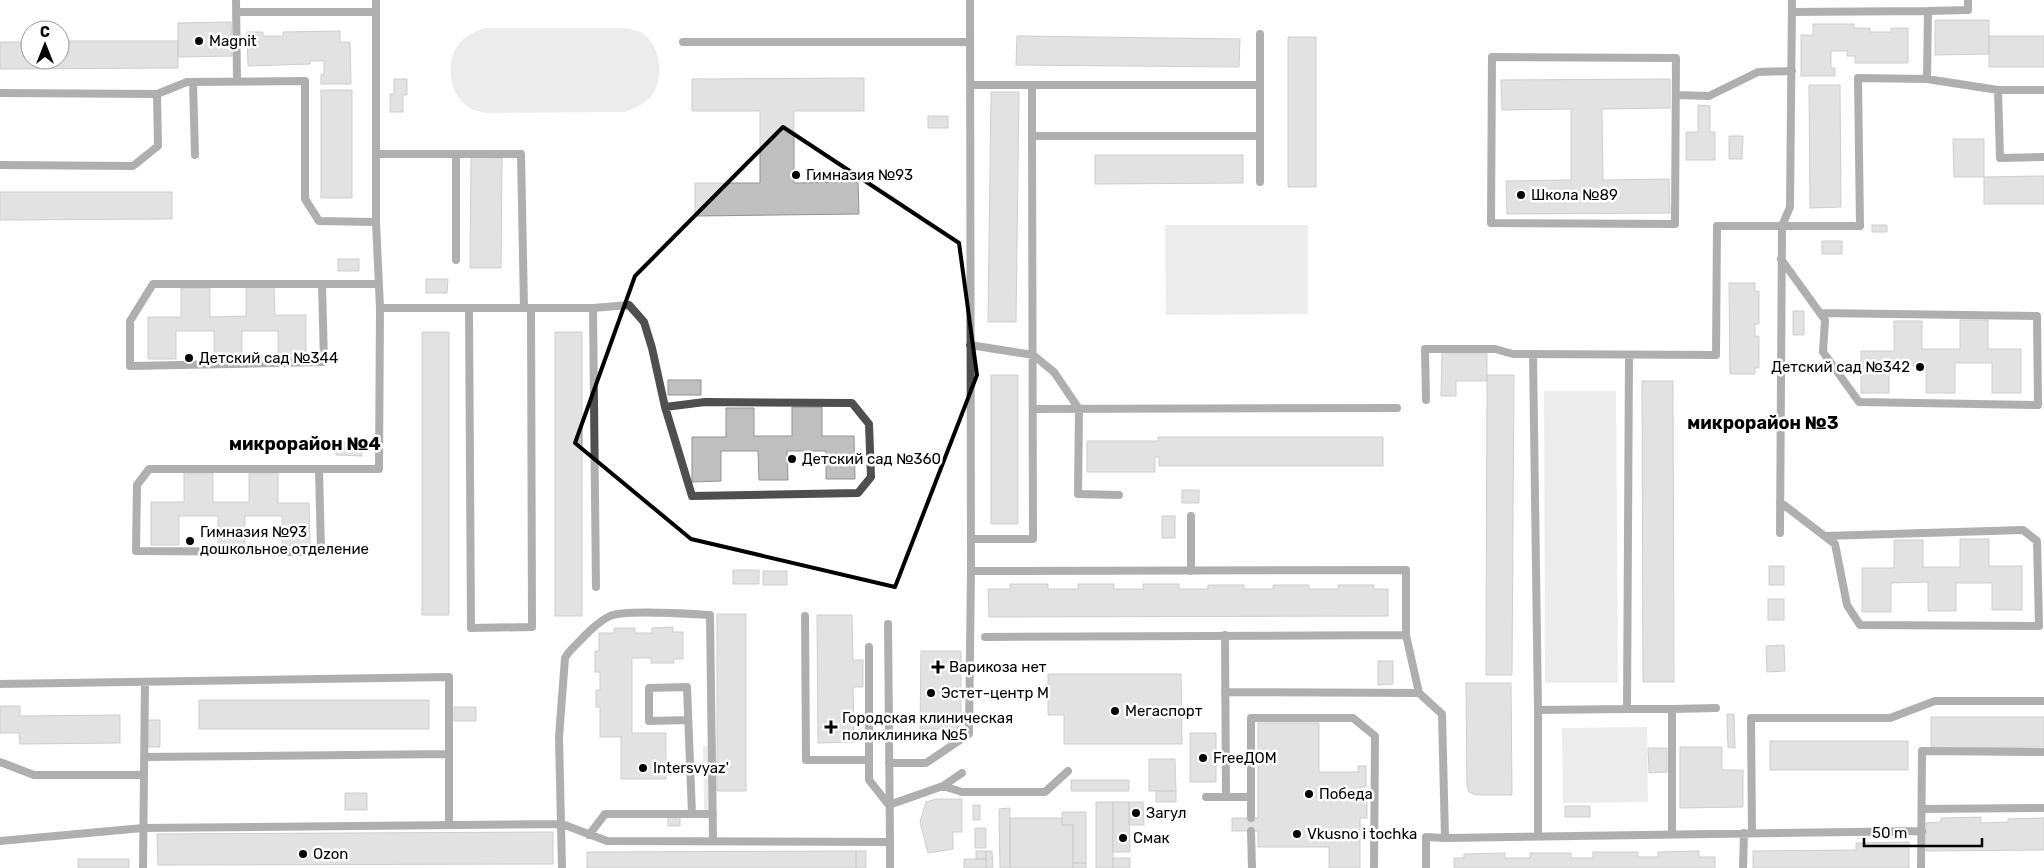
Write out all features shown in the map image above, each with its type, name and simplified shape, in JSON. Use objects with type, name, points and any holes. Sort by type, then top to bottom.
[{"type":"lane","points":[[236,0],[237,81]]},
{"type":"lane","points":[[319,469],[321,552],[136,551],[138,485],[149,469],[319,469],[379,469],[380,308],[376,222],[376,0]]},
{"type":"lane","points":[[889,763],[926,763],[969,734],[971,571],[970,0]]},
{"type":"lane","points":[[1780,533],[1781,259],[1782,226],[1790,208],[1792,0]]},
{"type":"lane","points":[[1792,12],[1968,10],[1968,0]]},
{"type":"lane","points":[[1928,10],[1928,79]]},
{"type":"lane","points":[[236,12],[376,12]]},
{"type":"lane","points":[[1260,34],[1260,182]]},
{"type":"lane","points":[[684,42],[970,42]]},
{"type":"lane","points":[[1492,57],[1676,58],[1676,95],[1675,224],[1491,223],[1492,57]]},
{"type":"lane","points":[[1676,95],[1709,96],[1758,72],[1792,70]]},
{"type":"lane","points":[[1426,400],[1425,349],[1495,349],[1513,354],[1716,355],[1717,226],[1860,226],[1858,78],[1928,79],[1998,90],[2044,90]]},
{"type":"lane","points":[[0,93],[157,94],[187,82],[306,81],[305,199],[319,221],[376,222]]},
{"type":"lane","points":[[193,82],[195,155]]},
{"type":"lane","points":[[970,85],[1259,85]]},
{"type":"lane","points":[[970,539],[1033,539],[1032,85]]},
{"type":"lane","points":[[1998,90],[2000,158],[2044,157]]},
{"type":"lane","points":[[0,166],[133,166],[158,146],[157,94]]},
{"type":"lane","points":[[1032,136],[1259,136]]},
{"type":"lane","points":[[376,154],[521,154],[527,308],[532,627],[471,628],[469,309]]},
{"type":"lane","points":[[456,154],[456,260]]},
{"type":"lane","points":[[1781,259],[1825,320],[1823,352],[1859,402],[2038,405],[2037,316],[1820,313]]},
{"type":"lane","points":[[322,284],[324,362],[130,366],[130,321],[153,284],[322,284],[379,284]]},
{"type":"lane","points":[[380,308],[593,308],[629,305],[644,322],[652,348],[665,407],[692,496],[858,493],[871,477],[869,424],[852,403],[705,402],[665,407]]},
{"type":"lane","points":[[593,308],[596,587]]},
{"type":"lane","points":[[970,345],[1032,355],[1054,372],[1079,409],[1078,494],[1119,495]]},
{"type":"lane","points":[[1533,354],[1538,836]]},
{"type":"lane","points":[[1627,709],[1629,355]]},
{"type":"lane","points":[[1032,409],[1397,408]]},
{"type":"lane","points":[[1780,502],[1835,544],[1847,605],[1860,625],[2039,626],[2037,542],[2023,530],[1825,536]]},
{"type":"lane","points":[[1191,516],[1191,570]]},
{"type":"lane","points":[[971,571],[1406,570],[1406,635],[1418,693],[1442,714],[1445,838]]},
{"type":"lane","points":[[562,868],[558,737],[565,658],[568,652],[603,620],[612,615],[710,615],[713,841]]},
{"type":"lane","points":[[805,616],[806,760],[869,760]]},
{"type":"lane","points":[[888,624],[890,868]]},
{"type":"lane","points":[[1225,635],[1226,797]]},
{"type":"lane","points":[[985,636],[1406,635]]},
{"type":"lane","points":[[869,647],[869,780],[889,806]]},
{"type":"lane","points":[[0,684],[449,677],[449,825]]},
{"type":"lane","points":[[143,868],[145,682]]},
{"type":"lane","points":[[688,720],[650,721],[649,688],[687,687],[692,814]]},
{"type":"lane","points":[[1225,692],[1418,693]]},
{"type":"lane","points":[[1752,833],[1751,718],[1890,718],[1935,702],[2044,701]]},
{"type":"lane","points":[[1672,708],[1672,834]]},
{"type":"lane","points":[[1538,710],[1716,708]]},
{"type":"lane","points":[[1251,818],[1250,718],[1353,718],[1375,736],[1374,868]]},
{"type":"lane","points":[[1921,868],[1922,751],[2044,752]]},
{"type":"lane","points":[[144,757],[449,754]]},
{"type":"lane","points":[[0,762],[34,775],[144,775]]},
{"type":"lane","points":[[943,786],[962,792],[1044,792],[1068,771]]},
{"type":"lane","points":[[889,806],[943,786],[962,773]]},
{"type":"lane","points":[[1206,797],[1251,797]]},
{"type":"lane","points":[[1922,809],[2044,808]]},
{"type":"lane","points":[[589,834],[605,814],[712,814]]},
{"type":"lane","points":[[0,841],[144,828],[562,824],[607,841],[890,842]]},
{"type":"lane","points":[[1251,831],[1252,868]]},
{"type":"lane","points":[[1426,868],[1426,837],[1922,831]]},
{"type":"lane","points":[[1743,868],[1744,833]]},
{"type":"highlighted area","points":[[783,127],[959,243],[977,375],[895,587],[691,539],[575,443],[635,276]]},
{"type":"shaded area","points":[[484,28],[625,28],[637,31],[647,37],[653,44],[659,61],[659,79],[652,95],[646,101],[625,112],[485,113],[473,110],[457,96],[451,79],[451,61],[454,52],[461,42]]},
{"type":"shaded area","points":[[1165,225],[1308,225],[1308,314],[1166,315]]},
{"type":"shaded area","points":[[1544,391],[1616,391],[1618,683],[1545,683]]},
{"type":"shaded area","points":[[1647,727],[1648,802],[1563,803],[1562,728]]},
{"type":"shaded area","points":[[703,746],[711,746],[712,810],[704,810]]},
{"type":"building","points":[[1935,20],[1989,20],[1989,54],[1935,55]]},
{"type":"building","points":[[231,22],[232,56],[178,57],[178,23]]},
{"type":"building","points":[[1813,24],[1854,24],[1854,28],[1870,28],[1870,32],[1891,32],[1891,28],[1908,28],[1908,63],[1855,63],[1855,56],[1847,56],[1847,51],[1831,51],[1831,68],[1835,68],[1835,76],[1801,76],[1801,35],[1813,35]]},
{"type":"building","points":[[340,31],[340,42],[350,42],[351,84],[321,84],[321,74],[324,74],[324,61],[310,61],[310,64],[248,66],[247,32],[263,32],[263,36],[283,36],[283,32]]},
{"type":"building","points":[[1017,36],[1240,39],[1239,67],[1016,65]]},
{"type":"building","points":[[1989,36],[2044,36],[2044,67],[1989,67]]},
{"type":"building","points":[[1288,37],[1316,37],[1316,187],[1288,187]]},
{"type":"building","points":[[70,41],[178,41],[178,68],[70,69]]},
{"type":"building","points":[[0,42],[20,42],[20,69],[0,69]]},
{"type":"building","points":[[864,78],[864,111],[794,111],[794,183],[858,182],[859,214],[695,216],[695,183],[760,183],[760,111],[692,111],[692,79]]},
{"type":"building","points":[[394,79],[407,79],[407,95],[403,95],[403,112],[390,112],[390,94],[394,94]]},
{"type":"building","points":[[1670,79],[1670,108],[1602,109],[1603,180],[1669,179],[1670,213],[1507,214],[1506,181],[1571,180],[1571,109],[1502,110],[1501,80]]},
{"type":"building","points":[[1809,85],[1840,85],[1841,207],[1810,208]]},
{"type":"building","points":[[321,90],[352,90],[352,198],[321,198]]},
{"type":"building","points":[[991,92],[1019,92],[1016,322],[988,322]]},
{"type":"building","points":[[1698,105],[1710,106],[1710,132],[1715,132],[1715,160],[1686,160],[1686,132],[1698,132]]},
{"type":"building","points":[[928,116],[948,116],[948,128],[928,128]]},
{"type":"building","points":[[1729,136],[1743,136],[1742,159],[1729,159]]},
{"type":"building","points":[[1953,139],[1984,139],[1984,177],[1954,177]]},
{"type":"building","points":[[1095,155],[1243,155],[1243,183],[1095,184]]},
{"type":"building","points":[[471,157],[502,158],[501,268],[470,268]]},
{"type":"building","points":[[2044,176],[2044,204],[1984,204],[1984,177]]},
{"type":"building","points":[[0,192],[172,192],[172,219],[0,220]]},
{"type":"building","points":[[1872,225],[1887,225],[1887,232],[1872,232]]},
{"type":"building","points":[[1822,241],[1842,241],[1842,254],[1822,254]]},
{"type":"building","points":[[338,259],[359,259],[359,271],[338,271]]},
{"type":"building","points":[[426,279],[448,279],[447,293],[426,293]]},
{"type":"building","points":[[1729,283],[1755,283],[1755,291],[1759,291],[1759,324],[1755,324],[1755,336],[1759,336],[1759,368],[1755,368],[1755,374],[1730,374]]},
{"type":"building","points":[[246,287],[274,287],[275,315],[306,315],[306,359],[278,359],[278,331],[242,331],[242,360],[214,360],[214,331],[176,331],[176,359],[148,359],[148,317],[181,317],[181,288],[210,288],[210,317],[246,316]]},
{"type":"building","points":[[1793,311],[1804,311],[1804,335],[1793,335]]},
{"type":"building","points":[[1960,320],[1988,320],[1988,349],[2021,349],[2021,393],[1992,393],[1992,363],[1955,363],[1955,393],[1926,393],[1926,366],[1889,365],[1889,393],[1861,393],[1861,351],[1894,351],[1894,321],[1922,321],[1922,349],[1960,349]]},
{"type":"building","points":[[422,332],[449,332],[449,615],[422,615]]},
{"type":"building","points":[[555,332],[582,332],[582,616],[555,616]]},
{"type":"building","points":[[1442,353],[1487,353],[1487,381],[1456,381],[1456,396],[1441,396]]},
{"type":"building","points":[[991,375],[1018,375],[1018,524],[991,524]]},
{"type":"building","points":[[1487,375],[1514,375],[1512,675],[1486,675]]},
{"type":"building","points":[[668,380],[701,380],[701,395],[668,395]]},
{"type":"building","points":[[1642,381],[1673,381],[1674,682],[1643,682]]},
{"type":"building","points":[[792,407],[822,407],[822,436],[854,436],[855,479],[826,479],[826,451],[787,451],[788,480],[759,480],[758,451],[721,451],[721,481],[692,482],[692,437],[726,437],[726,408],[754,408],[754,436],[792,436]]},
{"type":"building","points":[[1158,437],[1383,437],[1383,466],[1159,466],[1159,457],[1155,457],[1155,472],[1087,472],[1087,441],[1158,441]]},
{"type":"building","points":[[336,442],[362,443],[362,456],[336,455]]},
{"type":"building","points":[[184,473],[213,473],[213,502],[249,502],[249,473],[278,473],[278,503],[309,503],[310,545],[282,546],[282,516],[245,516],[245,545],[218,545],[218,516],[179,516],[179,545],[151,545],[151,502],[184,502]]},
{"type":"building","points":[[1182,490],[1199,490],[1199,503],[1182,503]]},
{"type":"building","points":[[1162,516],[1175,516],[1175,538],[1162,538]]},
{"type":"building","points":[[1960,539],[1989,539],[1989,566],[2022,566],[2022,610],[1992,610],[1992,583],[1956,583],[1956,611],[1928,611],[1928,582],[1891,583],[1891,612],[1862,612],[1862,568],[1894,568],[1894,540],[1923,540],[1923,567],[1960,567]]},
{"type":"building","points":[[1769,566],[1784,566],[1784,585],[1769,585]]},
{"type":"building","points":[[733,570],[759,570],[759,584],[733,584]]},
{"type":"building","points":[[763,571],[787,571],[787,585],[763,585]]},
{"type":"building","points":[[1010,584],[1048,584],[1048,589],[1078,589],[1078,584],[1114,584],[1114,589],[1143,589],[1143,584],[1179,584],[1179,589],[1208,589],[1208,585],[1244,585],[1244,589],[1273,589],[1273,585],[1309,585],[1309,589],[1338,589],[1338,585],[1374,585],[1374,589],[1388,589],[1388,616],[989,617],[988,589],[1010,589]]},
{"type":"building","points":[[1768,599],[1784,599],[1784,620],[1768,620]]},
{"type":"building","points":[[717,614],[746,614],[746,791],[717,791]]},
{"type":"building","points":[[817,615],[852,615],[853,660],[863,660],[863,687],[853,687],[854,742],[818,743]]},
{"type":"building","points":[[673,627],[673,632],[683,632],[683,659],[674,659],[674,663],[651,663],[651,658],[632,658],[632,733],[666,733],[666,779],[621,779],[621,737],[600,737],[600,707],[596,707],[596,690],[600,690],[600,672],[595,672],[595,651],[599,651],[599,633],[614,633],[614,628],[635,628],[635,633],[652,633],[652,628]]},
{"type":"building","points":[[1784,645],[1785,671],[1767,672],[1766,646]]},
{"type":"building","points":[[921,651],[961,651],[961,729],[920,729]]},
{"type":"building","points":[[1378,661],[1393,661],[1393,684],[1378,685]]},
{"type":"building","name":"Мегаспорт","points":[[1048,674],[1181,674],[1182,744],[1064,744],[1064,715],[1048,715]]},
{"type":"building","points":[[1466,683],[1511,683],[1512,795],[1476,795],[1469,792],[1467,786]]},
{"type":"building","points":[[199,700],[429,700],[429,729],[199,729]]},
{"type":"building","points":[[0,706],[20,706],[20,716],[120,715],[120,743],[20,744],[19,733],[0,733]]},
{"type":"building","points":[[454,707],[476,707],[476,721],[454,721]]},
{"type":"building","points":[[1727,714],[1734,714],[1735,748],[1728,747]]},
{"type":"building","points":[[1931,717],[2044,717],[2044,747],[1931,748]]},
{"type":"building","points":[[146,720],[160,720],[160,747],[146,747]]},
{"type":"building","name":"Победа","points":[[1258,723],[1319,723],[1319,772],[1358,772],[1358,766],[1366,766],[1366,787],[1360,787],[1360,800],[1367,800],[1367,818],[1360,818],[1360,868],[1329,868],[1329,847],[1258,847],[1258,831],[1232,831],[1232,818],[1258,818]]},
{"type":"building","name":"FreeДОМ","points":[[1190,733],[1216,733],[1216,782],[1190,782]]},
{"type":"building","points":[[1770,741],[1908,741],[1908,770],[1770,770]]},
{"type":"building","points":[[1680,747],[1722,747],[1722,770],[1743,770],[1743,807],[1680,808]]},
{"type":"building","points":[[1648,748],[1667,748],[1667,772],[1649,773]]},
{"type":"building","points":[[1149,759],[1175,759],[1176,791],[1149,791]]},
{"type":"building","points":[[1071,780],[1129,780],[1129,791],[1071,791]]},
{"type":"building","points":[[1156,791],[1176,791],[1176,802],[1156,802]]},
{"type":"building","points":[[345,793],[367,793],[367,810],[345,810]]},
{"type":"building","points":[[936,799],[962,799],[962,832],[953,832],[953,849],[928,853],[920,822],[926,802]]},
{"type":"building","points":[[1096,802],[1113,802],[1113,868],[1096,868]]},
{"type":"building","points":[[1113,802],[1129,802],[1130,852],[1113,852]]},
{"type":"building","name":"Загул","points":[[1129,802],[1143,802],[1144,825],[1129,825]]},
{"type":"building","points":[[973,805],[980,805],[980,820],[973,820]]},
{"type":"building","points":[[1565,806],[1590,806],[1590,817],[1565,817]]},
{"type":"building","points":[[1010,808],[1010,868],[1000,868],[999,809]]},
{"type":"building","points":[[1062,812],[1086,812],[1086,863],[1073,863],[1073,825],[1062,825]]},
{"type":"building","points":[[680,815],[680,826],[668,826],[668,816]]},
{"type":"building","points":[[1981,817],[1981,823],[2008,822],[2008,819],[2044,818],[2044,850],[1926,851],[1926,823],[1941,822],[1941,818]]},
{"type":"building","points":[[1010,818],[1062,818],[1062,825],[1073,825],[1073,868],[1010,868]]},
{"type":"building","points":[[975,828],[986,828],[986,848],[975,848]]},
{"type":"building","points":[[553,832],[553,864],[158,865],[157,834]]},
{"type":"building","points":[[1909,842],[1909,868],[1753,868],[1753,851],[1856,850],[1856,843]]},
{"type":"building","points":[[856,851],[856,868],[587,868],[587,852]]},
{"type":"building","points":[[856,851],[866,851],[866,868],[856,868]]},
{"type":"building","points":[[976,851],[986,851],[986,859],[976,859]]},
{"type":"building","points":[[986,851],[992,851],[993,868],[986,868]]},
{"type":"building","points":[[1699,851],[1699,857],[1715,857],[1715,868],[1454,868],[1454,858],[1464,858],[1464,854],[1505,853],[1505,858],[1530,858],[1530,853],[1571,853],[1571,858],[1593,858],[1593,852],[1638,852],[1638,857],[1658,857],[1658,852]]},
{"type":"building","points":[[1113,858],[1130,858],[1130,868],[1113,868]]},
{"type":"building","points":[[78,859],[129,859],[129,868],[78,868]]},
{"type":"building","points":[[964,859],[986,859],[986,868],[964,868]]},
{"type":"building","points":[[1073,863],[1086,863],[1086,868],[1073,868]]},
{"type":"place","name":"Magnit","points":[[199,41]]},
{"type":"place","name":"Гимназия №93","points":[[796,175]]},
{"type":"place","name":"Школа №89","points":[[1521,195]]},
{"type":"place","name":"Детский сад №344","points":[[189,358]]},
{"type":"place","name":"Детский сад №342","points":[[1920,367]]},
{"type":"place","name":"Детский сад №360","points":[[792,459]]},
{"type":"place","name":"Гимназия №93 дошкольное отделение","points":[[190,541]]},
{"type":"place","name":"Варикоза нет","points":[[938,667]]},
{"type":"place","name":"Эстет-центр М","points":[[931,693]]},
{"type":"place","name":"Мегаспорт","points":[[1115,711]]},
{"type":"place","name":"Городская клиническая поликлиника №5","points":[[831,727]]},
{"type":"place","name":"FreeДОМ","points":[[1203,758]]},
{"type":"place","name":"Intersvyaz'","points":[[643,768]]},
{"type":"place","name":"Победа","points":[[1309,794]]},
{"type":"place","name":"Загул","points":[[1136,813]]},
{"type":"place","name":"Vkusno i tochka","points":[[1297,834]]},
{"type":"place","name":"Смак","points":[[1123,838]]},
{"type":"place","name":"Ozon","points":[[303,854]]},
{"type":"district","name":"микрорайон №3","points":[[1763,423]]},
{"type":"district","name":"микрорайон №4","points":[[305,444]]}]
